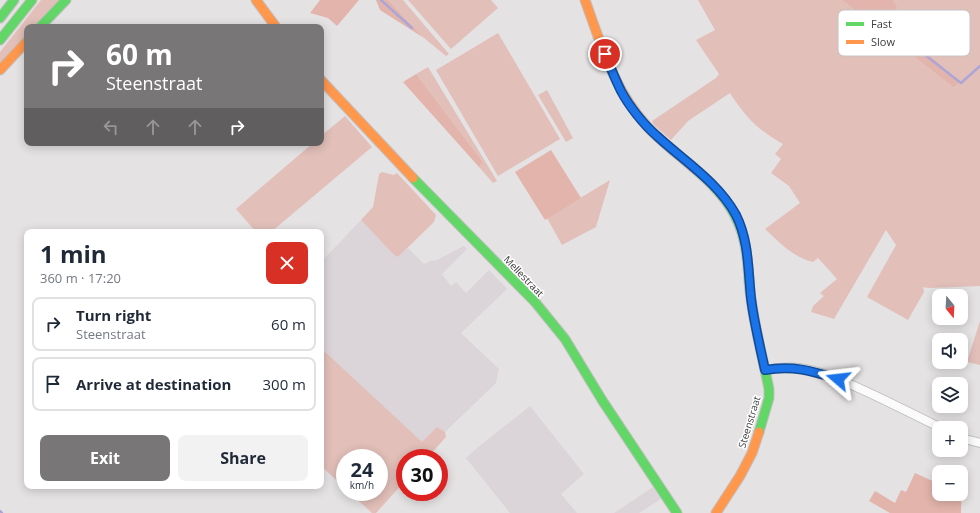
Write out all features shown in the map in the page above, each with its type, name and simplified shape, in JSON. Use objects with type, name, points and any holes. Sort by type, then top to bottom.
[{"type":"main road","points":[[0,18],[14,0]]},
{"type":"main road","points":[[0,40],[32,0]]},
{"type":"main road","points":[[43,24],[66,0]]},
{"type":"main road","points":[[256,0],[274,24]]},
{"type":"main road","name":"Steenstraat","points":[[586,0],[605,54],[621,91],[635,112],[655,135],[701,174],[724,196],[736,215],[743,231],[746,245],[751,298],[769,389],[769,398],[752,453],[740,476],[716,513]]},
{"type":"main road","points":[[0,70],[24,44]]},
{"type":"main road","name":"Mellestraat","points":[[324,83],[427,193],[535,302],[565,339],[602,400],[677,513]]},
{"type":"street","points":[[765,370],[797,368],[811,370],[838,379],[932,424]]},
{"type":"street","points":[[968,440],[980,443]]},
{"type":"shaded area","points":[[41,0],[59,0],[37,24],[24,24],[24,37],[0,63],[0,52]]},
{"type":"shaded area","points":[[320,0],[359,0],[337,26],[328,18],[310,13]]},
{"type":"shaded area","points":[[376,0],[388,0],[424,38],[380,10]]},
{"type":"shaded area","points":[[388,0],[403,0],[449,54],[446,56],[424,38]]},
{"type":"shaded area","points":[[408,0],[491,0],[498,8],[451,49]]},
{"type":"shaded area","points":[[698,0],[842,0],[855,10],[838,10],[838,56],[913,56],[954,88],[960,81],[931,56],[970,56],[970,10],[897,10],[898,8],[893,0],[980,0],[980,286],[923,287],[924,292],[908,320],[867,297],[896,245],[886,230],[834,319],[811,312],[813,306],[824,296],[820,293],[837,279],[818,258],[813,262],[799,257],[787,249],[765,229],[800,203],[789,186],[771,173],[781,159],[775,154],[783,144],[759,128],[742,110],[730,93],[688,121],[671,140],[654,125],[652,121],[716,78],[719,74],[696,40],[715,30]]},
{"type":"shaded area","points":[[842,0],[893,0],[898,8],[897,10],[855,10]]},
{"type":"shaded area","points":[[498,33],[560,139],[498,176],[436,70]]},
{"type":"shaded area","points":[[913,56],[931,56],[960,81],[954,88]]},
{"type":"shaded area","points":[[428,67],[497,181],[493,183],[479,167],[483,162],[416,74]]},
{"type":"shaded area","points":[[416,74],[483,162],[479,167],[403,82]]},
{"type":"shaded area","points":[[547,90],[573,138],[566,142],[538,95]]},
{"type":"shaded area","points":[[345,116],[372,147],[275,229],[253,229],[236,209],[310,146],[324,146],[324,134]]},
{"type":"shaded area","points":[[551,150],[581,198],[545,220],[515,172]]},
{"type":"shaded area","points":[[382,172],[394,175],[397,173],[436,215],[434,222],[398,257],[394,255],[361,220],[373,207],[379,174]]},
{"type":"shaded area","points":[[610,180],[596,227],[562,245],[547,218]]},
{"type":"shaded area","points":[[361,220],[394,255],[398,257],[408,248],[424,264],[437,260],[464,246],[467,249],[442,274],[451,286],[456,282],[466,293],[489,270],[507,289],[461,333],[499,369],[496,383],[445,432],[437,427],[422,443],[324,351],[324,259]]},
{"type":"shaded area","points":[[980,321],[980,365],[968,362]]},
{"type":"shaded area","points":[[324,351],[422,442],[437,427],[445,432],[446,437],[435,449],[396,449],[396,491],[388,500],[388,449],[336,449],[336,480],[324,469]]},
{"type":"shaded area","points":[[530,406],[584,474],[561,494],[577,513],[510,513],[466,458]]},
{"type":"shaded area","points":[[915,473],[932,481],[932,501],[961,501],[961,513],[890,513],[869,501],[875,491],[895,503],[901,490],[906,492]]},
{"type":"shaded area","points":[[653,487],[661,499],[639,513],[614,513]]},
{"type":"shaded area","points":[[359,501],[387,501],[376,513],[372,513]]},
{"type":"waterway","points":[[381,0],[412,28]]},
{"type":"waterway","points":[[926,56],[961,83],[980,66]]},
{"type":"traffic: fast","points":[[0,18],[14,0]]},
{"type":"traffic: fast","points":[[0,40],[32,0]]},
{"type":"traffic: fast","points":[[43,24],[66,0]]},
{"type":"traffic: fast","points":[[694,168],[712,184],[727,202],[742,233],[748,265],[753,310],[769,389],[769,398],[759,432]]},
{"type":"traffic: fast","points":[[413,178],[535,302],[565,339],[602,400],[677,513]]},
{"type":"traffic: slow","points":[[256,0],[274,24]]},
{"type":"traffic: slow","points":[[585,0],[603,50],[625,97],[651,131],[694,168]]},
{"type":"traffic: slow","points":[[0,70],[24,44]]},
{"type":"traffic: slow","points":[[324,83],[413,178]]},
{"type":"traffic: slow","points":[[716,513],[740,476],[752,453],[759,432]]},
{"type":"route","points":[[605,54],[621,91],[635,112],[655,135],[701,174],[724,196],[736,215],[743,231],[746,245],[751,298],[765,370],[797,368],[811,370],[838,379]]}]
